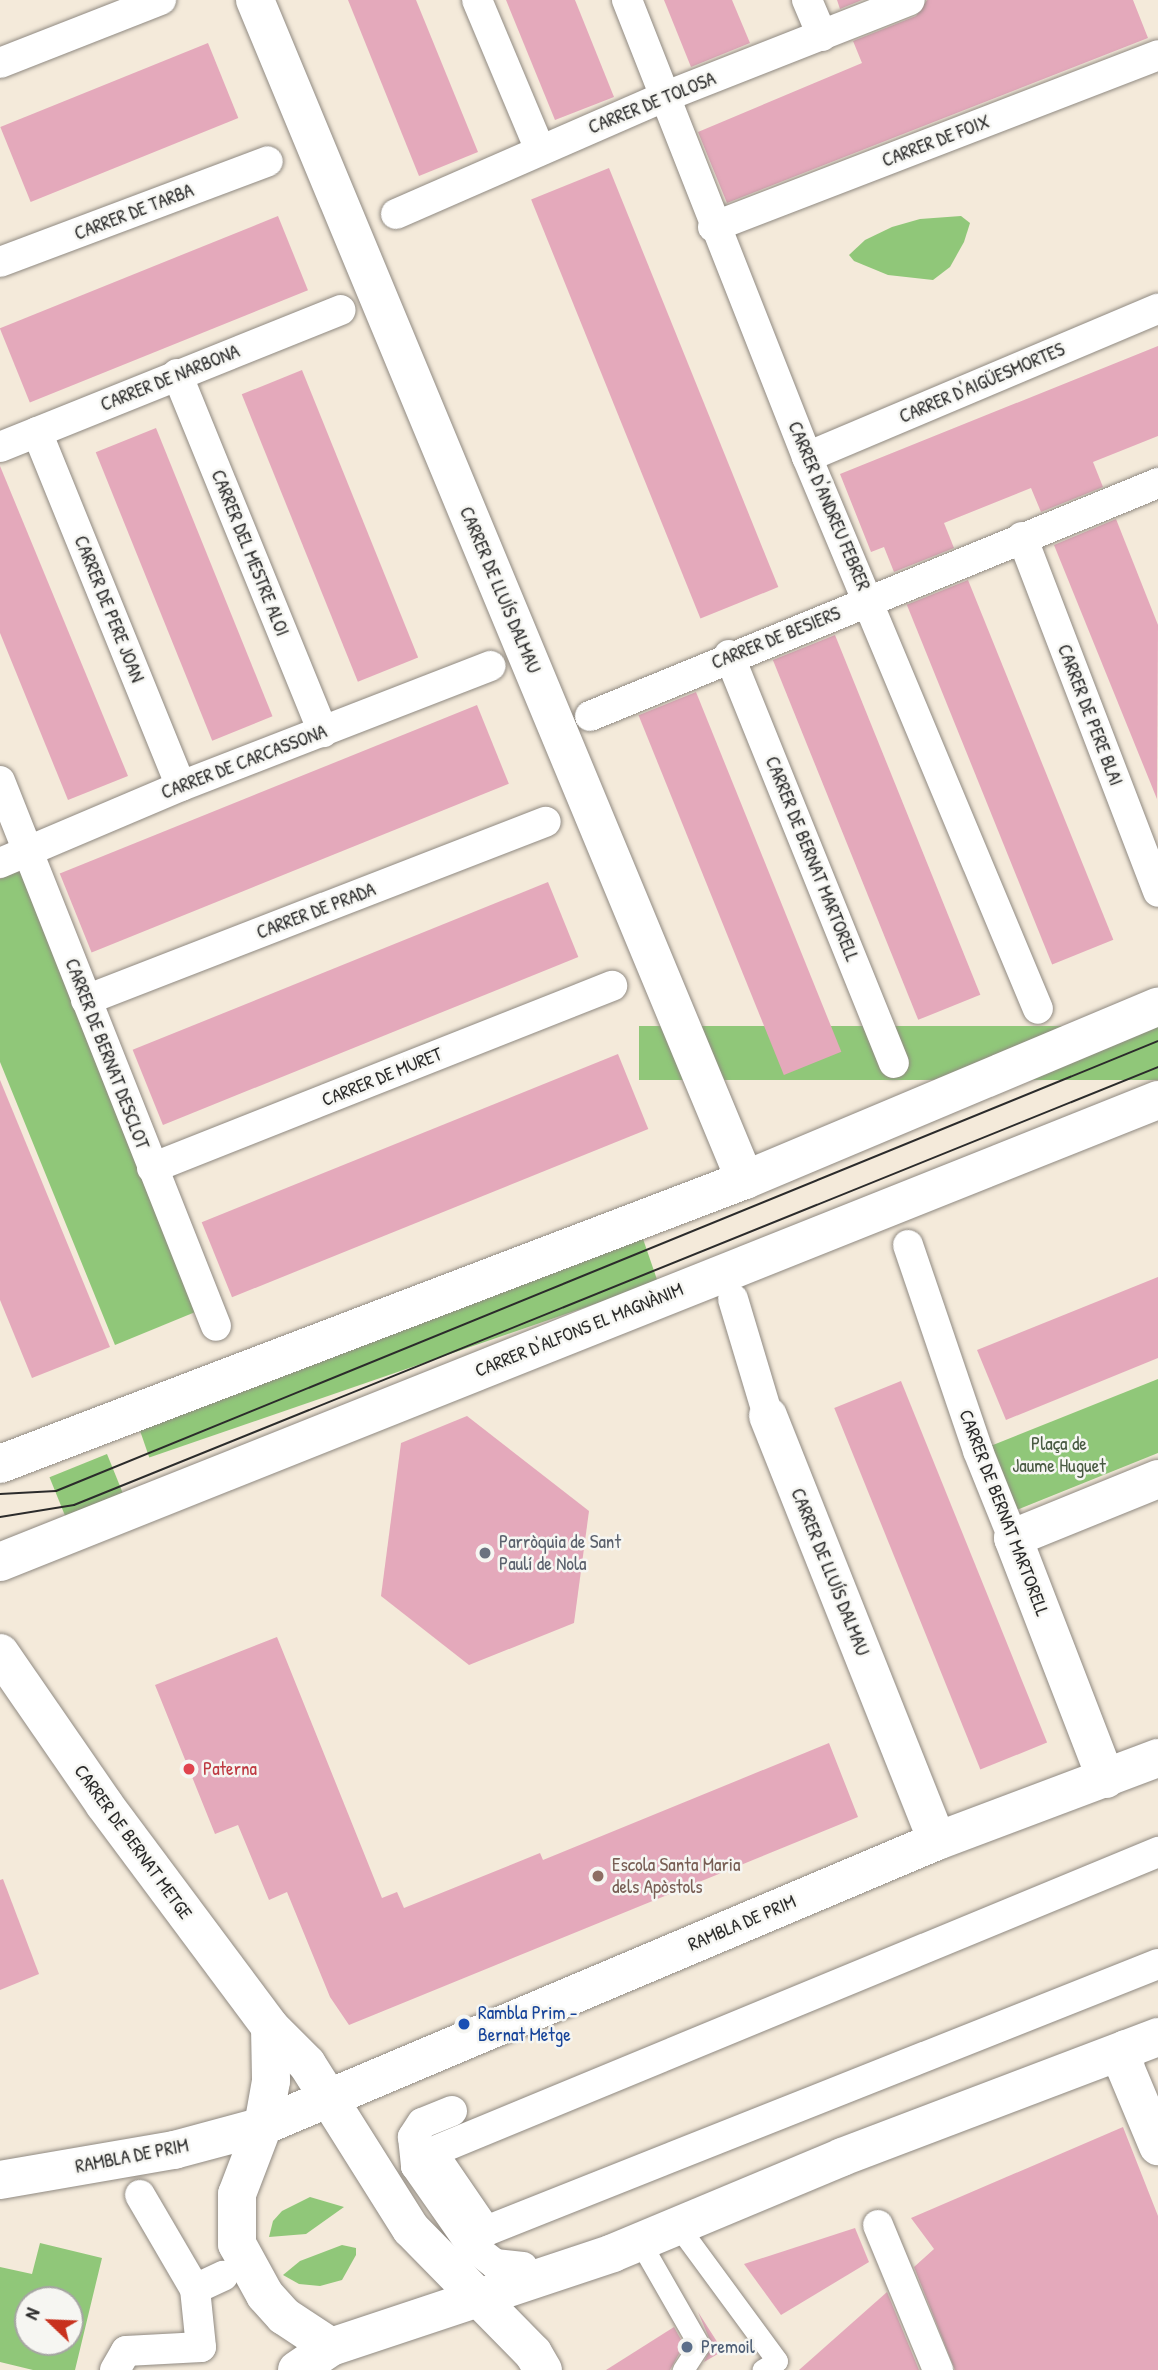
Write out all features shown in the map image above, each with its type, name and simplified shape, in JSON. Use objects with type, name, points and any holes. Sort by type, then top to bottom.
[{"type":"street","points":[[0,63],[161,0]]},
{"type":"street","name":"CARRER DE LLUÍS DALMAU","points":[[255,0],[745,1180]]},
{"type":"street","points":[[477,0],[540,150]]},
{"type":"street","name":"CARRER D'ANDREU FEBRER","points":[[626,0],[713,227],[1038,1009]]},
{"type":"street","points":[[807,0],[822,36]]},
{"type":"street","name":"CARRER DE TOLOSA","points":[[396,214],[664,97],[910,0]]},
{"type":"street","name":"CARRER DE FOIX","points":[[713,227],[1158,55]]},
{"type":"street","name":"CARRER DE TARBA","points":[[0,262],[268,161]]},
{"type":"street","name":"CARRER D'AIGÜESMORTES","points":[[807,457],[1158,309]]},
{"type":"street","name":"CARRER DE NARBONA","points":[[0,447],[340,310]]},
{"type":"street","name":"CARRER DEL MESTRE ALOI","points":[[177,374],[323,732]]},
{"type":"street","name":"CARRER DE PERE JOAN","points":[[37,432],[181,786]]},
{"type":"street","name":"CARRER DE BESIERS","points":[[590,716],[729,655],[1158,483]]},
{"type":"street","name":"CARRER DE PERE BLAI","points":[[1022,537],[1158,892]]},
{"type":"street","name":"CARRER DE BERNAT MARTORELL","points":[[729,655],[894,1063]]},
{"type":"street","name":"CARRER DE CARCASSONA","points":[[0,863],[181,786],[491,666]]},
{"type":"street","name":"CARRER DE BERNAT DESCLOT","points":[[0,781],[216,1326]]},
{"type":"street","name":"CARRER DE PRADA","points":[[86,1000],[546,822]]},
{"type":"street","name":"CARRER DE MURET","points":[[152,1168],[612,986]]},
{"type":"street","points":[[0,1464],[745,1180],[1158,1006]]},
{"type":"street","name":"CARRER D'ALFONS EL MAGNÀNIM","points":[[0,1562],[1158,1100]]},
{"type":"street","name":"CARRER DE BERNAT MARTORELL","points":[[908,1245],[978,1451],[1106,1779]]},
{"type":"street","name":"CARRER DE LLUÍS DALMAU","points":[[733,1299],[768,1416],[937,1842]]},
{"type":"street","points":[[1013,1538],[1158,1479]]},
{"type":"street","name":"CARRER DE BERNAT METGE","points":[[0,1653],[104,1804],[270,2027],[307,2064],[329,2097]]},
{"type":"street","name":"RAMBLA DE PRIM","points":[[0,2180],[174,2150],[263,2126],[937,1842],[1158,1758]]},
{"type":"street","points":[[424,2159],[1158,1853]]},
{"type":"street","points":[[424,2159],[486,2231],[1158,1964]]},
{"type":"street","points":[[270,2027],[271,2081],[263,2126],[237,2194],[237,2244],[265,2295],[285,2316],[331,2347]]},
{"type":"street","points":[[1142,2043],[1125,2067],[1158,2146]]},
{"type":"street","points":[[297,2370],[331,2347],[640,2242],[842,2157],[1142,2043]]},
{"type":"street","points":[[329,2097],[394,2206],[533,2353],[543,2370]]},
{"type":"street","points":[[452,2111],[422,2123],[413,2137],[472,2246],[495,2264],[523,2267]]},
{"type":"street","name":"RAMBLA DE PRIM","points":[[115,2370],[126,2351],[201,2347],[195,2289],[140,2194]]},
{"type":"street","points":[[878,2225],[938,2370]]},
{"type":"street","points":[[195,2289],[223,2276]]},
{"type":"lane","points":[[678,2226],[777,2361],[762,2370]]},
{"type":"lane","points":[[640,2242],[699,2345],[683,2370]]},
{"type":"green space","points":[[961,216],[970,223],[964,242],[950,267],[933,280],[888,275],[854,261],[849,255],[865,240],[892,227],[920,219]]},
{"type":"green space","points":[[26,868],[205,1308],[115,1345],[0,1062],[0,879]]},
{"type":"green space","points":[[639,1026],[1158,1026],[1158,1080],[639,1080]]},
{"type":"green space","points":[[642,1236],[658,1282],[149,1457],[133,1411]]},
{"type":"green space","name":"Plaça de Jaume Huguet","points":[[1158,1379],[1158,1453],[1004,1515],[978,1451]]},
{"type":"green space","points":[[107,1454],[125,1499],[67,1522],[50,1477]]},
{"type":"green space","points":[[310,2197],[344,2207],[306,2234],[269,2237],[273,2221],[282,2211]]},
{"type":"green space","points":[[40,2243],[102,2258],[84,2333],[84,2286],[14,2286],[14,2356],[78,2356],[75,2370],[33,2370],[0,2362],[0,2267],[32,2274]]},
{"type":"green space","points":[[342,2245],[356,2248],[356,2255],[342,2280],[320,2286],[299,2284],[283,2275],[300,2261]]},
{"type":"building","points":[[348,0],[416,0],[478,152],[419,176]]},
{"type":"building","points":[[506,0],[575,0],[614,97],[555,120]]},
{"type":"building","points":[[664,0],[732,0],[750,43],[691,67]]},
{"type":"building","points":[[837,0],[862,0],[840,9]]},
{"type":"building","points":[[927,0],[1133,0],[1148,38],[727,203],[698,132],[862,63],[853,41],[916,16]]},
{"type":"building","points":[[208,43],[238,118],[31,202],[0,127]]},
{"type":"building","points":[[609,168],[778,587],[700,619],[531,199]]},
{"type":"building","points":[[278,216],[308,290],[30,403],[0,328]]},
{"type":"building","points":[[1158,346],[1158,436],[1093,462],[1103,487],[1041,512],[1031,488],[944,523],[954,548],[894,572],[884,547],[871,552],[840,474]]},
{"type":"building","points":[[302,370],[418,657],[358,682],[242,394]]},
{"type":"building","points":[[156,428],[273,716],[212,741],[96,452]]},
{"type":"building","points":[[0,466],[128,776],[68,800],[0,633]]},
{"type":"building","points":[[1116,519],[1158,625],[1157,799],[1054,545]]},
{"type":"building","points":[[968,580],[1113,940],[1052,964],[907,605]]},
{"type":"building","points":[[835,635],[980,995],[918,1020],[773,660]]},
{"type":"building","points":[[696,692],[841,1052],[784,1075],[639,715]]},
{"type":"building","points":[[477,705],[509,784],[92,952],[60,874]]},
{"type":"building","points":[[548,882],[578,957],[163,1125],[133,1050]]},
{"type":"building","points":[[618,1054],[648,1129],[232,1297],[202,1222]]},
{"type":"building","points":[[0,1080],[110,1347],[32,1378],[0,1300]]},
{"type":"building","points":[[1158,1277],[1158,1358],[1006,1420],[977,1350]]},
{"type":"building","points":[[901,1381],[1047,1743],[980,1770],[834,1408]]},
{"type":"building","name":"Parròquia de Sant Paulí de Nola","points":[[467,1416],[589,1511],[574,1623],[469,1665],[381,1596],[401,1443]]},
{"type":"building","points":[[277,1637],[382,1898],[397,1892],[404,1908],[540,1853],[543,1860],[829,1743],[858,1817],[349,2025],[330,1997],[287,1892],[269,1900],[238,1825],[215,1834],[155,1685]]},
{"type":"building","points":[[3,1879],[39,1974],[0,1990],[0,1880]]},
{"type":"building","points":[[1123,2127],[1158,2216],[1158,2370],[955,2370],[914,2267],[934,2249],[911,2218]]},
{"type":"building","points":[[855,2228],[869,2262],[781,2315],[744,2264]]},
{"type":"building","points":[[887,2292],[919,2370],[799,2370]]},
{"type":"building","points":[[698,2312],[723,2351],[704,2362],[712,2345]]},
{"type":"building","points":[[674,2327],[684,2345],[670,2370],[606,2370]]},
{"type":"tram line","points":[[0,1494],[56,1491],[1158,1041]]},
{"type":"tram line","points":[[0,1517],[74,1505],[1158,1067]]},
{"type":"place","name":"Parròquia de Sant Paulí de Nola","points":[[485,1553]]},
{"type":"place","name":"Paterna","points":[[189,1769]]},
{"type":"place","name":"Escola Santa Maria dels Apòstols","points":[[598,1876]]},
{"type":"place","name":"Rambla Prim - Bernat Metge","points":[[464,2024]]},
{"type":"place","name":"Premoil","points":[[687,2347]]}]
